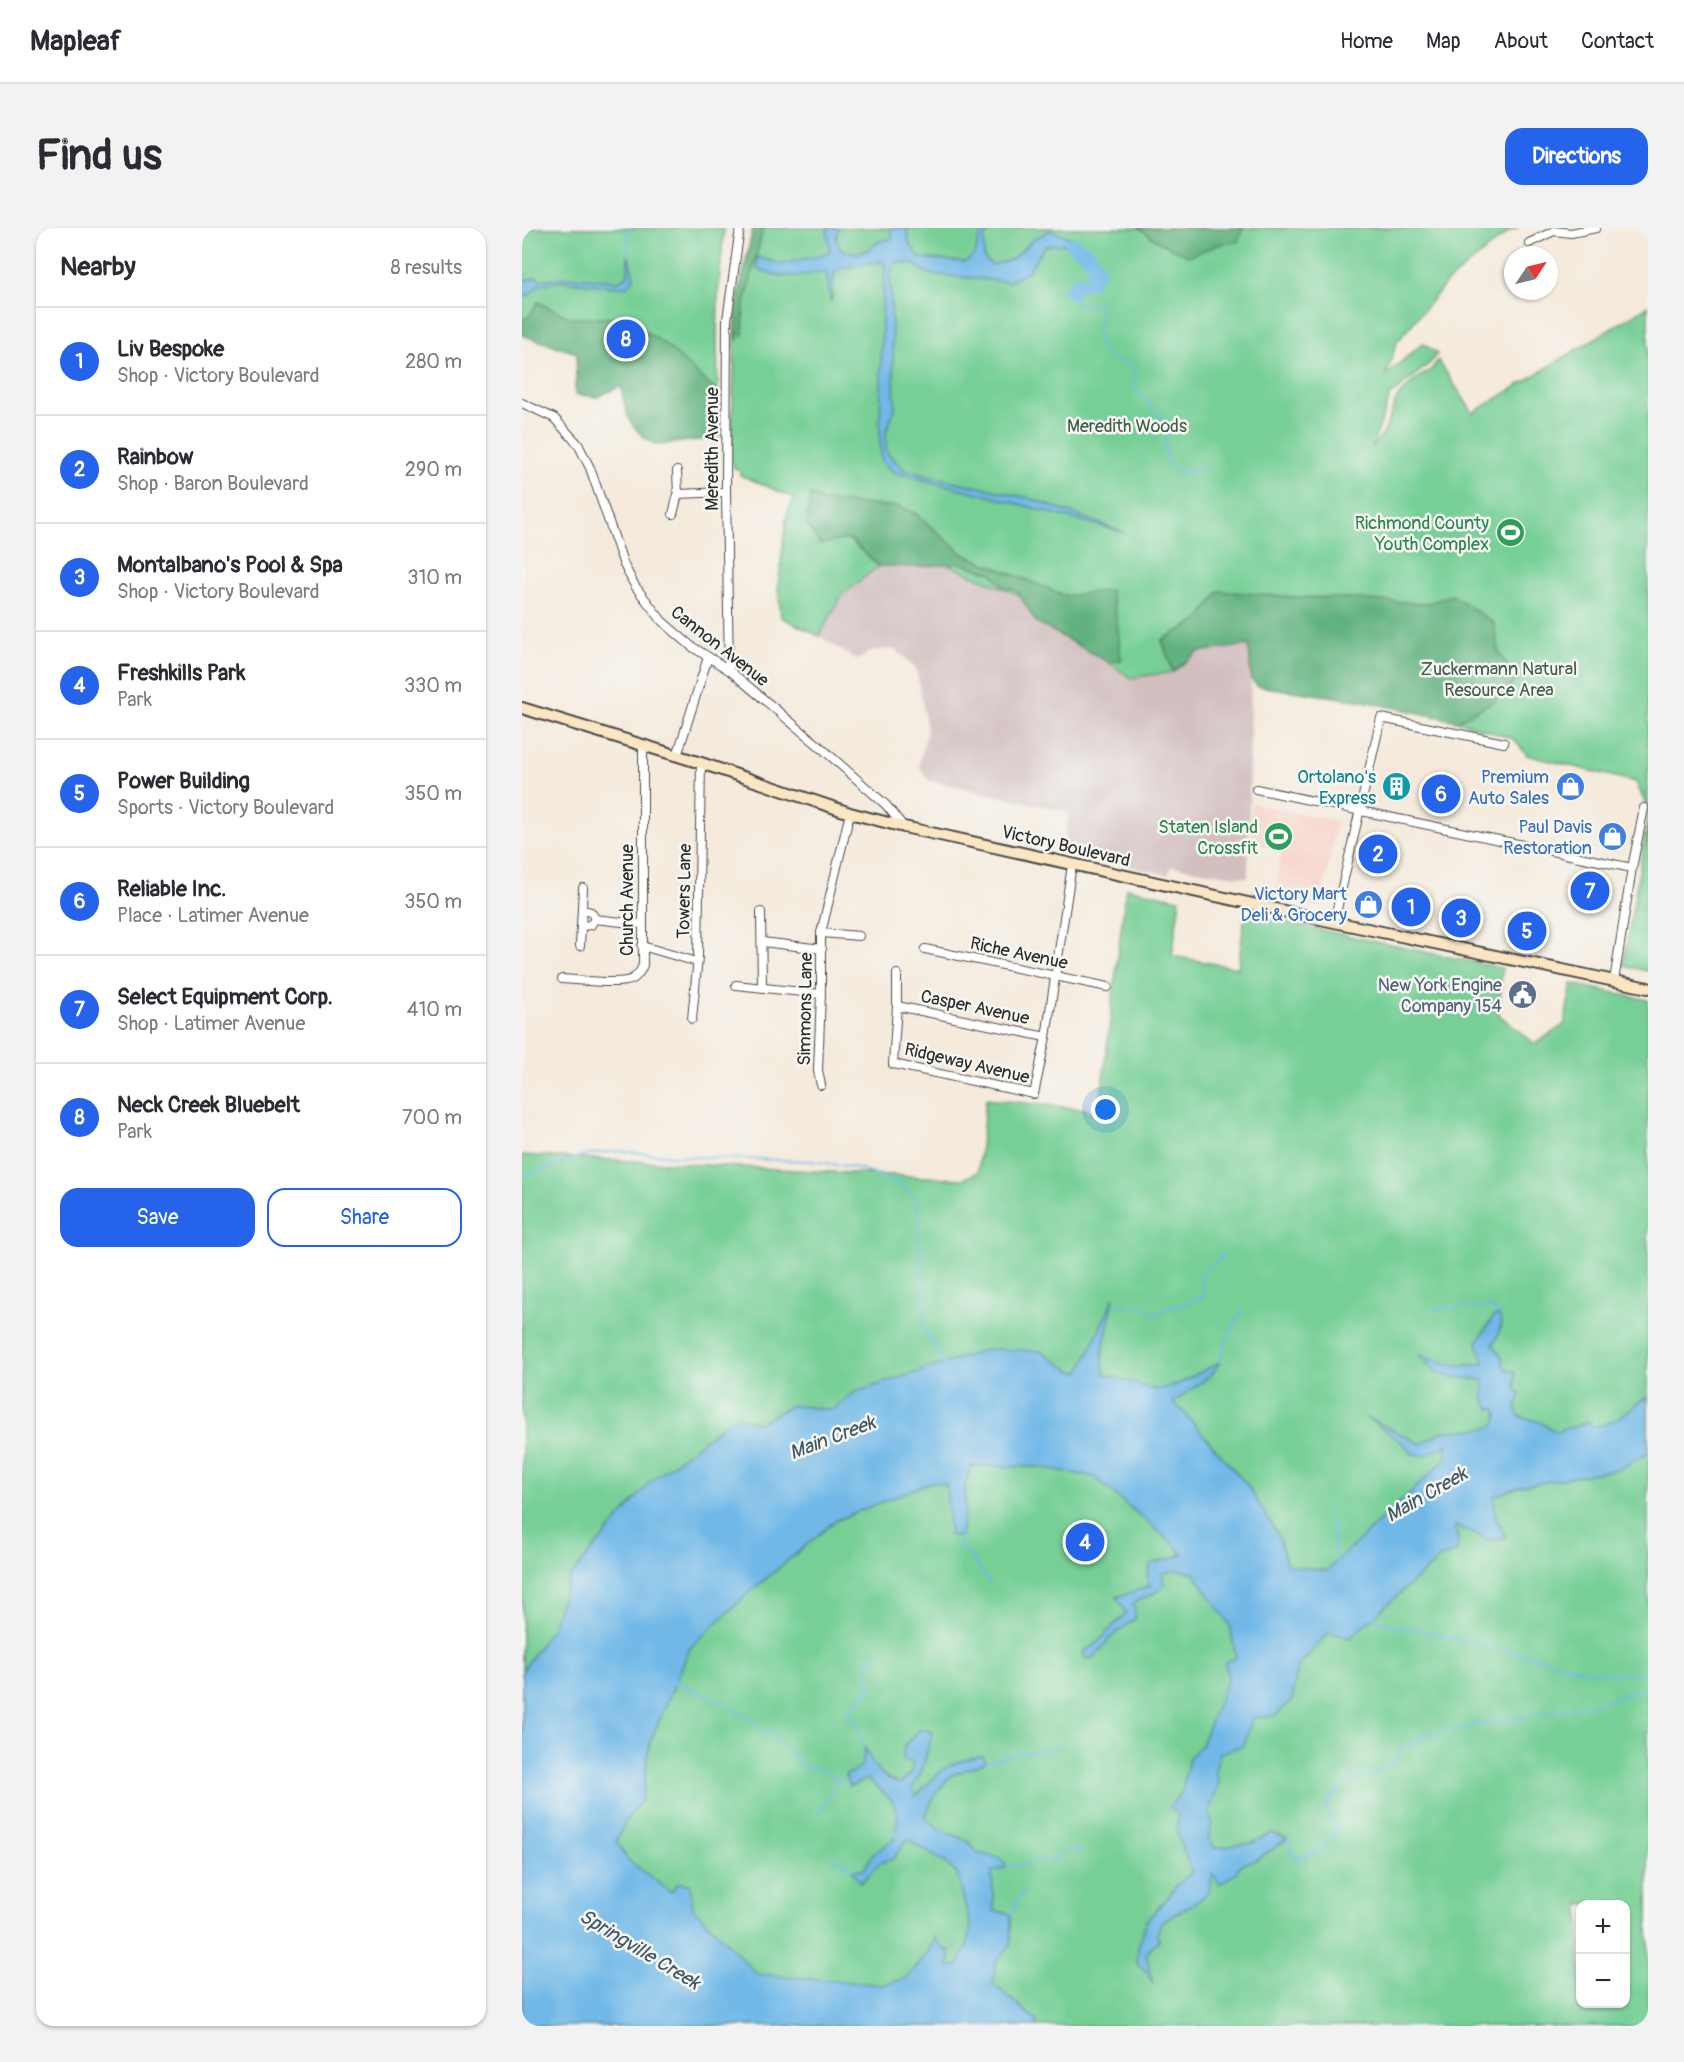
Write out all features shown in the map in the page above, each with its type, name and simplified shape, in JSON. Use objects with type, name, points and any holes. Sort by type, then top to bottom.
[{"type":"main road","name":"Victory Boulevard","points":[[522,708],[700,763],[850,813],[1072,865],[1648,988]]},
{"type":"street","name":"Meredith Avenue","points":[[729,670],[726,492],[727,320],[740,228]]},
{"type":"street","points":[[1529,243],[1554,231],[1570,233],[1596,228]]},
{"type":"street","name":"Cannon Avenue","points":[[522,403],[554,418],[578,444],[590,468],[624,565],[635,586],[662,621],[691,646],[729,670],[886,805],[904,826]]},
{"type":"street","points":[[673,514],[678,494],[677,471]]},
{"type":"street","points":[[678,494],[726,492]]},
{"type":"street","points":[[677,756],[708,657]]},
{"type":"street","points":[[1334,922],[1381,718],[1504,742]]},
{"type":"street","name":"Church Avenue","points":[[562,979],[626,981],[637,975],[642,965],[643,746]]},
{"type":"street","name":"Towers Lane","points":[[692,1019],[697,962],[700,763]]},
{"type":"street","points":[[1256,789],[1632,868]]},
{"type":"street","points":[[1614,981],[1644,808]]},
{"type":"street","name":"Simmons Lane","points":[[821,1085],[818,1071],[821,933],[850,813]]},
{"type":"street","name":"Ridgeway Avenue","points":[[897,974],[893,1064],[1034,1094],[1046,1037],[1072,865]]},
{"type":"street","points":[[580,946],[583,888]]},
{"type":"street","points":[[582,910],[591,912],[594,919]]},
{"type":"street","points":[[761,912],[762,987]]},
{"type":"street","points":[[594,919],[641,924]]},
{"type":"street","points":[[581,926],[589,926],[594,919]]},
{"type":"street","name":"Simmons Lane","points":[[821,933],[859,936]]},
{"type":"street","points":[[762,942],[822,949]]},
{"type":"street","points":[[642,946],[697,962]]},
{"type":"street","name":"Riche Avenue","points":[[925,949],[1108,987]]},
{"type":"street","points":[[736,985],[821,994]]},
{"type":"street","name":"Casper Avenue","points":[[897,1005],[1046,1037]]},
{"type":"shaded area","points":[[959,563],[1017,591],[1036,622],[1108,662],[1131,678],[1173,672],[1198,652],[1249,645],[1251,679],[1248,878],[1171,866],[1168,875],[1063,851],[1069,812],[928,780],[919,765],[927,730],[916,668],[899,652],[891,649],[872,651],[857,660],[819,636],[842,595],[879,566],[918,567]]},
{"type":"shaded area","points":[[1251,803],[1337,821],[1320,907],[1273,898],[1282,850],[1252,843]]},
{"type":"green space","points":[[522,228],[724,228],[718,296],[719,435],[714,438],[655,445],[639,432],[630,420],[621,386],[597,397],[575,394],[577,353],[522,335]]},
{"type":"green space","points":[[753,228],[763,228],[744,307],[743,336],[735,330],[738,296]]},
{"type":"green space","name":"Meredith Woods","points":[[758,228],[1519,228],[1512,229],[1446,283],[1397,342],[1386,375],[1423,343],[1437,354],[1430,363],[1390,396],[1372,448],[1384,433],[1397,398],[1416,379],[1431,370],[1438,360],[1473,413],[1648,306],[1648,810],[1636,782],[1527,755],[1514,739],[1457,721],[1467,716],[1437,600],[1426,604],[1293,597],[1208,607],[1199,620],[1162,640],[1173,672],[1131,678],[1108,662],[1121,660],[1119,638],[809,505],[879,566],[842,595],[819,636],[781,617],[778,586],[787,514],[794,498],[740,475],[740,471],[735,469],[731,460],[735,330],[738,341],[738,314]]},
{"type":"green space","points":[[1139,228],[1243,228],[1238,242],[1224,243],[1188,256],[1159,242]]},
{"type":"green space","points":[[538,302],[571,318],[625,318],[666,345],[717,392],[719,435],[714,438],[655,445],[634,427],[627,414],[621,386],[597,397],[575,394],[577,353],[522,335],[522,321],[530,315]]},
{"type":"green space","points":[[810,494],[823,501],[901,507],[916,514],[963,554],[1066,596],[1110,590],[1117,620],[1121,660],[1108,662],[1036,622],[1017,591],[1003,586],[992,573],[959,563],[918,567],[879,566],[850,539],[820,544],[807,525]]},
{"type":"green space","name":"Zuckermann Natural Resource Area","points":[[1219,591],[1426,604],[1452,595],[1494,623],[1498,651],[1517,680],[1494,701],[1457,721],[1363,701],[1257,686],[1251,679],[1249,645],[1198,652],[1173,672],[1162,640],[1199,620]]},
{"type":"green space","points":[[1648,818],[1648,971],[1623,966]]},
{"type":"green space","points":[[1126,888],[1180,899],[1172,956],[1238,968],[1245,914],[1502,968],[1499,1015],[1535,1044],[1564,1025],[1572,984],[1648,1000],[1648,2026],[522,2026],[522,1155],[963,1179],[978,1172],[986,1099],[1084,1109],[1099,1114]]},
{"type":"water","points":[[827,228],[838,228],[836,241],[842,250],[856,253],[870,249],[877,242],[893,238],[889,228],[907,228],[909,243],[920,258],[965,262],[975,254],[980,236],[990,228],[984,239],[984,258],[992,265],[1012,259],[1035,238],[1051,230],[1076,240],[1088,254],[1062,244],[1045,246],[1028,271],[1010,282],[929,274],[912,263],[896,262],[890,274],[895,408],[886,432],[886,452],[906,471],[1029,498],[1126,533],[896,473],[882,462],[880,442],[885,265],[882,261],[841,268],[834,273],[831,303],[826,271],[799,276],[783,276],[757,268],[757,257],[783,264],[830,251]]},
{"type":"water","points":[[628,254],[634,278],[627,286],[563,281],[539,285],[528,296],[522,292],[522,281],[537,277],[540,280],[572,277],[618,281],[628,274]]},
{"type":"water","points":[[1114,1297],[1102,1354],[1104,1374],[1156,1390],[1178,1384],[1220,1362],[1212,1374],[1173,1403],[1183,1411],[1247,1485],[1278,1535],[1287,1565],[1326,1571],[1445,1460],[1448,1445],[1423,1456],[1412,1453],[1403,1443],[1366,1417],[1421,1444],[1440,1432],[1491,1428],[1496,1422],[1498,1414],[1495,1409],[1487,1406],[1484,1399],[1484,1381],[1472,1378],[1453,1378],[1442,1374],[1419,1355],[1443,1363],[1459,1365],[1484,1363],[1477,1342],[1494,1316],[1500,1316],[1501,1324],[1493,1344],[1502,1358],[1505,1369],[1515,1372],[1515,1389],[1521,1394],[1516,1407],[1518,1415],[1540,1422],[1559,1432],[1563,1428],[1571,1428],[1589,1421],[1591,1426],[1608,1423],[1622,1416],[1648,1396],[1648,1453],[1620,1469],[1521,1486],[1494,1496],[1496,1518],[1506,1537],[1491,1541],[1455,1526],[1458,1541],[1457,1552],[1440,1558],[1350,1638],[1329,1632],[1298,1667],[1292,1700],[1275,1716],[1252,1718],[1244,1745],[1220,1753],[1215,1770],[1219,1783],[1209,1812],[1212,1824],[1208,1838],[1215,1848],[1252,1843],[1271,1833],[1288,1839],[1256,1860],[1240,1865],[1235,1874],[1220,1884],[1213,1874],[1209,1891],[1202,1899],[1161,1922],[1157,1934],[1159,1940],[1146,1954],[1153,1985],[1146,1970],[1137,1964],[1138,1947],[1146,1921],[1176,1886],[1192,1872],[1177,1833],[1178,1815],[1170,1806],[1182,1792],[1189,1758],[1201,1745],[1228,1678],[1225,1662],[1236,1658],[1230,1625],[1194,1573],[1177,1570],[1162,1574],[1164,1585],[1160,1589],[1133,1603],[1136,1618],[1110,1638],[1095,1657],[1086,1659],[1083,1652],[1095,1645],[1126,1613],[1117,1597],[1150,1586],[1147,1576],[1151,1564],[1182,1555],[1177,1547],[1094,1477],[1040,1467],[971,1466],[965,1486],[965,1509],[961,1536],[950,1536],[946,1484],[931,1482],[835,1521],[742,1599],[690,1648],[650,1742],[642,1800],[625,1822],[616,1841],[627,1859],[671,1892],[678,1883],[690,1884],[693,1909],[757,1974],[883,1985],[907,1978],[929,1951],[934,1937],[942,1948],[950,1951],[949,1967],[958,1965],[967,1947],[971,1928],[957,1874],[946,1863],[907,1839],[893,1859],[881,1862],[861,1883],[852,1870],[864,1869],[873,1854],[894,1839],[898,1817],[892,1800],[868,1779],[850,1786],[845,1774],[859,1768],[864,1758],[865,1747],[878,1770],[887,1778],[900,1784],[912,1772],[912,1761],[903,1761],[904,1746],[921,1729],[933,1732],[922,1770],[912,1789],[915,1797],[938,1774],[951,1765],[983,1756],[986,1762],[950,1776],[934,1796],[925,1817],[938,1828],[968,1841],[978,1853],[1000,1858],[1007,1867],[992,1872],[994,1911],[1011,1914],[1011,1944],[996,1962],[993,1984],[1036,2020],[1037,2026],[522,2026],[522,1671],[551,1629],[569,1578],[650,1482],[735,1416],[759,1423],[792,1405],[832,1410],[853,1393],[988,1349],[1042,1351],[1071,1371],[1080,1372]]},
{"type":"waterway","points":[[628,254],[627,234],[630,228]]},
{"type":"waterway","points":[[1071,291],[1077,283],[1090,282],[1098,270],[1088,254],[1073,245]]},
{"type":"waterway","points":[[1071,291],[1069,296],[1079,303],[1100,305],[1098,339],[1102,350],[1112,358],[1134,367],[1136,388],[1153,410],[1172,427],[1164,444],[1168,464],[1185,474],[1203,468]]},
{"type":"waterway","points":[[522,1174],[536,1173],[550,1166],[589,1154],[617,1151],[687,1157],[810,1161],[854,1167],[896,1181],[913,1197],[918,1209],[924,1328],[944,1364]]},
{"type":"waterway","points":[[1113,1303],[1144,1308],[1153,1314],[1204,1297],[1201,1273],[1224,1255]]},
{"type":"waterway","points":[[1432,1309],[1492,1307],[1500,1316]]},
{"type":"waterway","points":[[1220,1362],[1223,1349],[1242,1311]]},
{"type":"waterway","points":[[1329,1503],[1337,1561]]},
{"type":"waterway","points":[[961,1536],[959,1547],[971,1556],[990,1584]]},
{"type":"waterway","points":[[1374,1617],[1395,1627],[1421,1630],[1594,1672],[1648,1674]]},
{"type":"waterway","points":[[865,1747],[859,1738],[860,1727],[850,1720],[848,1711],[873,1686],[867,1679],[868,1664],[879,1653]]},
{"type":"waterway","points":[[675,1682],[711,1697],[748,1718],[771,1735],[805,1767],[820,1768],[838,1781]]},
{"type":"waterway","points":[[1288,1839],[1293,1859],[1318,1852],[1340,1828],[1335,1828],[1326,1811],[1326,1805],[1341,1788],[1395,1763],[1402,1748],[1417,1742],[1425,1735],[1599,1703],[1648,1687]]},
{"type":"waterway","points":[[986,1762],[1023,1752],[1062,1746]]},
{"type":"waterway","points":[[819,1814],[838,1781],[847,1779]]},
{"type":"waterway","points":[[1007,1867],[1055,1859],[1065,1851],[1082,1851]]},
{"type":"waterway","points":[[831,1858],[843,1862],[852,1870]]},
{"type":"waterway","points":[[1011,1914],[1023,1890]]},
{"type":"place","name":"Neck Creek Bluebelt","points":[[626,339]]},
{"type":"place","name":"Richmond County Youth Complex","points":[[1510,533]]},
{"type":"place","name":"Ortolano's Express","points":[[1397,787]]},
{"type":"place","name":"Premium Auto Sales","points":[[1570,787]]},
{"type":"place","name":"Reliable Inc.","points":[[1441,794]]},
{"type":"place","name":"Staten Island Crossfit","points":[[1279,837]]},
{"type":"place","name":"Paul Davis Restoration","points":[[1613,837]]},
{"type":"place","name":"Rainbow","points":[[1378,854]]},
{"type":"place","name":"Select Equipment Corp.","points":[[1590,891]]},
{"type":"place","name":"Victory Mart Deli & Grocery","points":[[1368,904]]},
{"type":"place","name":"Liv Bespoke","points":[[1411,907]]},
{"type":"place","name":"Montalbano's Pool & Spa","points":[[1461,918]]},
{"type":"place","name":"Power Building","points":[[1527,931]]},
{"type":"place","name":"New York Engine Company 154","points":[[1523,995]]},
{"type":"place","name":"Freshkills Park","points":[[1085,1542]]},
{"type":"water label","name":"Main Creek","points":[[832,1437]]},
{"type":"water label","name":"Main Creek","points":[[1426,1494]]},
{"type":"water label","name":"Springville Creek","points":[[640,1949]]}]
